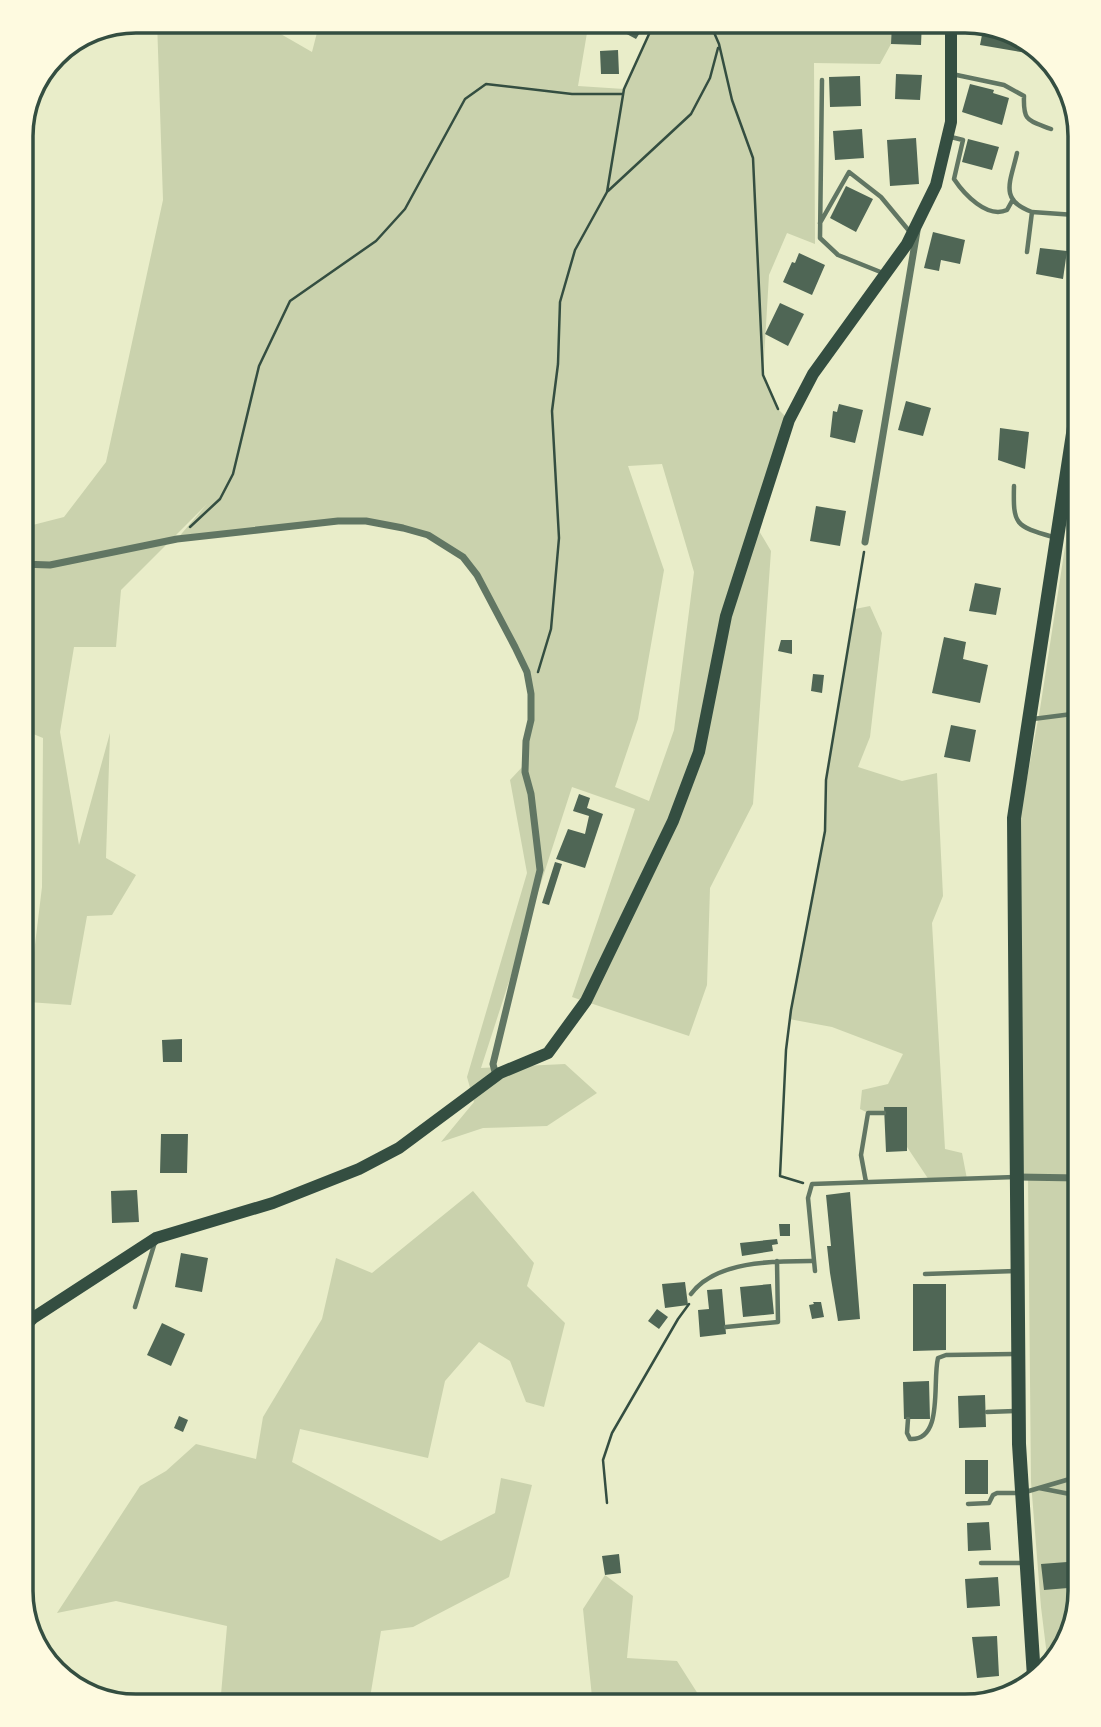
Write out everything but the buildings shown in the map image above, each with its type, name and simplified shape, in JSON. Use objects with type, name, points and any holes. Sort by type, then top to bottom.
[{"type":"main road","points":[[33,1318],[156,1238],[273,1203],[359,1169],[399,1148],[496,1076],[548,1053],[586,1001],[673,821],[699,752],[726,616],[789,420],[813,374],[887,274],[912,234],[936,186],[951,122],[951,33]]},
{"type":"main road","points":[[1033,1668],[1019,1411],[1014,818],[1068,466]]},
{"type":"street","points":[[866,542],[919,219]]},
{"type":"street","points":[[33,564],[50,565],[177,539],[338,521],[366,521],[403,527],[428,535],[463,557],[477,575],[527,672],[531,694],[525,772],[531,794],[540,870],[493,1064],[496,1076]]},
{"type":"street","points":[[1016,1177],[1068,1178]]},
{"type":"lane","points":[[951,74],[1004,85],[1024,96],[1022,113],[1027,119],[1051,129]]},
{"type":"lane","points":[[822,80],[820,238],[838,255],[887,274]]},
{"type":"lane","points":[[947,136],[963,140],[954,179],[965,194],[985,208],[998,212],[1007,209],[1012,201]]},
{"type":"lane","points":[[1017,153],[1009,191],[1012,201],[1032,212],[1068,215]]},
{"type":"lane","points":[[820,224],[849,172],[881,197],[912,234]]},
{"type":"lane","points":[[1027,252],[1032,212]]},
{"type":"lane","points":[[1014,486],[1013,514],[1018,523],[1057,538]]},
{"type":"lane","points":[[1029,719],[1068,714]]},
{"type":"lane","points":[[866,1182],[861,1155],[868,1113],[884,1113]]},
{"type":"lane","points":[[815,1271],[808,1198],[812,1184],[1016,1177]]},
{"type":"lane","points":[[135,1307],[156,1238]]},
{"type":"lane","points":[[691,1294],[699,1283],[738,1266],[778,1261],[814,1261]]},
{"type":"lane","points":[[726,1327],[778,1322],[778,1261]]},
{"type":"lane","points":[[925,1274],[1017,1271]]},
{"type":"lane","points":[[908,1419],[907,1433],[910,1439],[920,1439],[932,1427],[934,1373],[938,1358],[946,1355],[1018,1354]]},
{"type":"lane","points":[[987,1412],[1019,1411]]},
{"type":"lane","points":[[968,1504],[989,1503],[997,1493],[1022,1493],[1068,1479]]},
{"type":"lane","points":[[1038,1488],[1068,1494]]},
{"type":"lane","points":[[981,1563],[1026,1563]]},
{"type":"path","points":[[607,192],[623,94],[649,33]]},
{"type":"path","points":[[714,33],[732,100],[753,158],[763,375],[777,408],[789,420]]},
{"type":"path","points":[[531,694],[551,629],[559,538],[552,411],[558,364],[560,302],[575,250],[607,192],[691,114],[710,78],[719,44]]},
{"type":"path","points":[[177,539],[220,499],[229,482],[259,366],[290,300],[376,241],[405,209],[465,99],[486,84],[572,94],[623,94]]},
{"type":"path","points":[[812,1184],[780,1176],[786,1050],[796,975],[825,831],[826,780],[866,542]]},
{"type":"path","points":[[607,1503],[603,1460],[612,1433],[678,1319],[689,1307],[691,1294]]},
{"type":"green space","points":[[157,33],[279,33],[312,52],[317,33],[587,33],[578,86],[624,89],[650,33],[891,33],[891,44],[880,64],[814,63],[815,244],[787,233],[769,275],[763,375],[777,408],[789,420],[755,524],[771,551],[753,804],[710,888],[707,985],[689,1036],[572,997],[635,809],[572,787],[481,1068],[565,1064],[597,1093],[547,1126],[483,1128],[441,1142],[474,1102],[467,1077],[527,873],[510,780],[525,764],[531,694],[515,647],[463,557],[428,535],[366,521],[177,539],[207,504],[121,590],[116,647],[74,647],[60,732],[79,845],[110,733],[106,858],[136,875],[112,915],[87,916],[71,1005],[33,1002],[33,961],[42,887],[43,738],[33,734],[33,525],[64,517],[106,462],[163,200]],"holes":[[[662,464],[694,572],[674,730],[649,801],[615,787],[638,719],[664,570],[628,466]]]},
{"type":"green space","points":[[1068,528],[1068,1590],[1060,1630],[1047,1652],[1031,1482],[1028,1178],[1016,1177],[1019,821],[1040,709]]},
{"type":"green space","points":[[870,606],[882,633],[870,737],[858,767],[902,781],[937,773],[943,896],[932,923],[945,1149],[962,1153],[967,1179],[929,1180],[907,1147],[906,1107],[884,1107],[884,1113],[868,1113],[860,1109],[862,1090],[888,1084],[903,1054],[832,1027],[789,1019],[825,831],[826,780],[855,609]]},
{"type":"green space","points":[[473,1191],[534,1263],[527,1286],[565,1323],[544,1407],[526,1402],[510,1361],[479,1342],[445,1381],[428,1458],[300,1429],[292,1462],[441,1541],[495,1513],[501,1478],[532,1485],[509,1577],[413,1627],[381,1631],[371,1694],[221,1694],[227,1626],[116,1601],[57,1613],[140,1486],[166,1471],[196,1444],[256,1459],[263,1417],[322,1319],[336,1258],[372,1273]]},
{"type":"green space","points":[[605,1575],[633,1596],[627,1658],[677,1661],[698,1694],[592,1694],[583,1609]]}]
